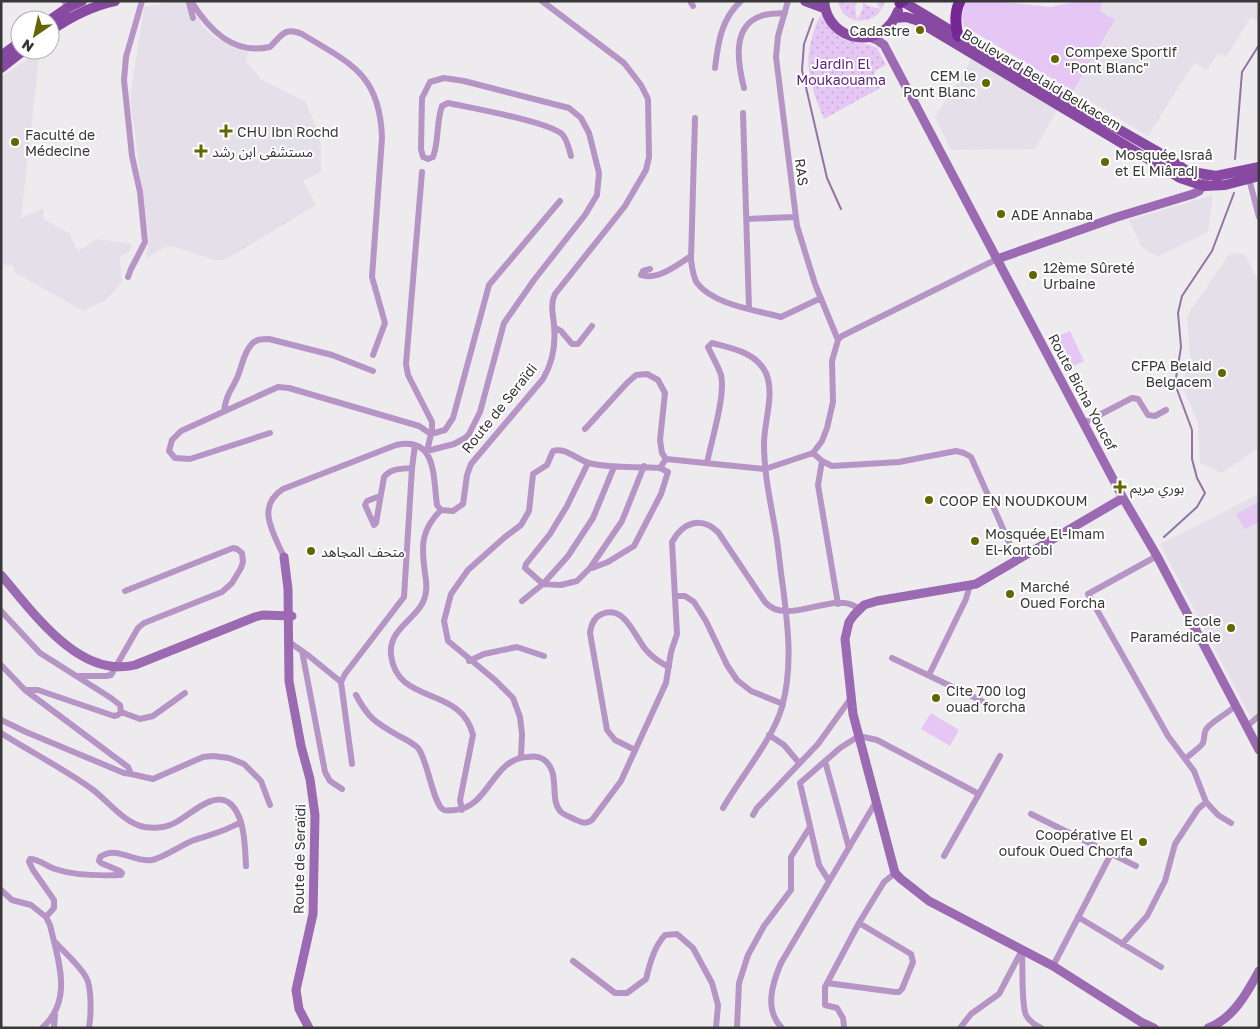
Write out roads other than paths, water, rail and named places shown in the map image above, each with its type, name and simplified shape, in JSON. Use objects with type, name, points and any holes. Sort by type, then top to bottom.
[{"type":"highway","points":[[958,36],[955,26],[955,14],[960,1]]},
{"type":"main road","points":[[66,4],[82,1]]},
{"type":"main road","points":[[60,24],[89,9],[115,1]]},
{"type":"main road","points":[[805,1],[824,5],[829,19],[836,28],[857,38],[869,37],[885,30],[895,18],[901,2]]},
{"type":"main road","name":"Boulevard Belaid Belkacem","points":[[901,2],[1167,157],[1187,171],[1216,176],[1224,180]]},
{"type":"main road","name":"Boulevard Belaid Belkacem","points":[[895,18],[906,17],[916,20],[1180,178],[1204,186],[1224,180],[1248,177],[1259,167]]},
{"type":"main road","points":[[1,68],[11,60]]},
{"type":"street","points":[[128,277],[145,242],[140,192],[132,156],[124,80],[126,58],[142,1]]},
{"type":"street","points":[[190,1],[193,18]]},
{"type":"street","points":[[190,1],[213,30],[224,39],[245,47],[255,49],[270,47],[283,33],[295,31],[302,34],[354,66],[365,78],[372,91],[382,121],[372,277],[384,324],[373,355]]},
{"type":"street","name":"Route de Seraïdi","points":[[441,510],[454,511],[463,504],[467,475],[471,464],[543,379],[552,360],[554,327],[552,307],[555,294],[625,206],[646,170],[649,157],[648,99],[641,85],[624,63],[542,1]]},
{"type":"street","points":[[715,68],[719,37],[725,22],[741,1]]},
{"type":"street","name":"RAS","points":[[788,1],[778,36],[776,57],[795,217],[821,298],[838,340]]},
{"type":"street","points":[[744,88],[738,58],[741,34],[749,23],[760,16],[785,13]]},
{"type":"street","points":[[884,45],[885,30]]},
{"type":"street","points":[[869,37],[884,45]]},
{"type":"street","name":"Route Bicha Youcef","points":[[884,45],[1123,498],[1157,556],[1259,750]]},
{"type":"street","points":[[352,764],[341,682],[345,674],[404,597],[415,445],[427,451],[460,442],[469,434],[480,412],[504,322],[585,215],[597,195],[599,173],[589,133],[581,118],[569,108],[464,80],[444,78],[430,82],[422,98],[420,140],[423,157],[428,159],[433,157],[436,150],[439,114],[442,106],[448,103],[510,117],[557,131],[564,136],[572,156]]},
{"type":"street","points":[[743,113],[749,308]]},
{"type":"street","points":[[695,118],[691,256],[696,281],[706,292],[718,300],[781,317],[821,298]]},
{"type":"street","points":[[422,172],[406,370],[430,418],[432,426],[427,451],[431,460],[437,505],[441,510],[427,528],[423,538],[422,555],[427,588],[425,600],[418,611],[397,632],[391,646],[391,654],[395,670],[406,684],[453,706],[467,718],[471,726],[473,735],[460,800],[462,810]]},
{"type":"street","points":[[666,459],[765,469],[813,453],[822,441],[827,428],[833,402],[832,361],[838,340],[842,336],[997,260],[1118,217],[1193,194],[1204,186],[1208,175]]},
{"type":"street","points":[[1248,177],[1259,217]]},
{"type":"street","points":[[270,433],[190,459],[177,459],[171,455],[169,446],[176,435],[278,387],[289,388],[419,426],[431,434],[445,430],[451,423],[489,286],[560,201]]},
{"type":"street","points":[[747,219],[795,217]]},
{"type":"street","points":[[650,268],[643,271],[641,275],[646,277],[659,275],[691,256]]},
{"type":"street","points":[[554,327],[561,331],[572,344],[578,344],[592,326]]},
{"type":"street","points":[[224,411],[227,394],[237,378],[246,351],[252,343],[262,339],[332,355],[372,371]]},
{"type":"street","points":[[707,463],[722,387],[721,376],[708,347],[712,343],[739,350],[756,360],[765,371],[769,383],[764,443],[765,469],[790,650],[783,704],[769,735],[723,808]]},
{"type":"street","points":[[585,429],[627,383],[636,376],[647,374],[658,380],[665,393],[660,440],[662,453],[666,459]]},
{"type":"street","points":[[1084,423],[1132,398],[1138,399],[1148,415],[1155,416],[1166,410]]},
{"type":"street","name":"Route de Seraïdi","points":[[309,1028],[299,1009],[296,990],[313,914],[315,815],[310,779],[290,689],[291,580],[269,520],[270,502],[278,492],[396,445],[415,445]]},
{"type":"street","points":[[521,757],[522,734],[520,717],[513,698],[495,680],[448,641],[444,621],[451,594],[468,570],[504,537],[521,525],[529,511],[533,474],[547,465],[553,451],[564,450],[588,463],[614,467],[644,466],[660,468],[668,472],[661,494],[634,546],[608,562],[590,568]]},
{"type":"street","points":[[813,453],[822,461],[832,466],[899,462],[956,451],[964,453],[971,457],[1017,560]]},
{"type":"street","points":[[660,468],[666,459]]},
{"type":"street","points":[[822,461],[818,485],[838,604]]},
{"type":"street","points":[[588,463],[567,506],[554,527],[526,564],[526,568],[543,584],[561,585],[577,581],[590,568],[622,521],[644,466]]},
{"type":"street","points":[[522,601],[543,584],[568,556],[593,518],[614,467]]},
{"type":"street","points":[[380,496],[384,477],[388,472],[396,469],[412,468]]},
{"type":"street","points":[[1123,498],[980,582],[864,605],[849,622],[845,639],[853,714],[895,872],[912,889],[929,901],[1053,966],[1141,1022],[1154,1028]]},
{"type":"street","points":[[356,695],[364,711],[379,725],[419,749],[430,776],[436,803],[439,807],[447,811],[462,810],[470,807],[509,763],[521,757],[536,756],[545,761],[553,774],[559,809],[564,814],[582,823],[586,823],[592,820],[620,781],[666,683],[671,652],[677,634],[672,542],[677,533],[686,526],[698,522],[710,524],[718,532],[768,605],[776,610],[786,611],[838,604],[850,604],[859,609]]},
{"type":"street","points":[[76,676],[108,676],[116,667],[140,625],[218,595],[225,590],[232,583],[241,568],[243,562],[242,553],[232,548],[125,591]]},
{"type":"street","points":[[1157,556],[1088,594],[1168,736],[1194,771],[1206,802],[1218,815],[1231,823]]},
{"type":"street","points":[[1,575],[61,641],[93,661],[116,667],[135,665],[225,628],[231,623],[256,613],[290,614]]},
{"type":"street","points":[[929,675],[966,599],[970,585]]},
{"type":"street","points":[[675,596],[685,596],[694,602],[706,621],[727,665],[737,680],[751,691],[783,704]]},
{"type":"street","points":[[1,612],[40,653],[120,705],[121,712]]},
{"type":"street","points":[[635,750],[612,738],[605,726],[590,633],[592,624],[598,616],[607,613],[621,616],[628,622],[644,649],[656,660],[669,667]]},
{"type":"street","name":"Route de Seraïdi","points":[[290,614],[292,644],[290,689]]},
{"type":"street","points":[[292,644],[341,682]]},
{"type":"street","points":[[469,660],[484,654],[517,647],[544,656]]},
{"type":"street","points":[[302,651],[325,772],[330,781],[342,789]]},
{"type":"street","points":[[892,658],[982,701]]},
{"type":"street","points":[[1,665],[25,690],[128,767],[131,774]]},
{"type":"street","points":[[25,690],[38,690],[115,716],[121,712]]},
{"type":"street","points":[[121,712],[140,719],[153,716],[185,694]]},
{"type":"street","points":[[754,815],[757,808],[818,744],[851,698]]},
{"type":"street","points":[[1185,760],[1194,750],[1202,746],[1208,726],[1235,706]]},
{"type":"street","points":[[1246,727],[1259,716]]},
{"type":"street","points":[[1,720],[124,774],[153,779],[203,757],[230,758],[244,764],[261,781],[270,804]]},
{"type":"street","points":[[1,733],[92,789],[134,824],[145,827],[171,825],[210,801],[220,799],[228,802],[234,808],[241,822],[245,841],[246,866]]},
{"type":"street","points":[[769,735],[784,745],[800,764]]},
{"type":"street","points":[[829,881],[819,864],[800,782],[840,748],[859,736],[877,740],[979,794]]},
{"type":"street","points":[[944,856],[1000,756]]},
{"type":"street","points":[[825,761],[849,848]]},
{"type":"street","points":[[782,1028],[772,1014],[772,987],[781,963],[877,800]]},
{"type":"street","points":[[1122,944],[1147,916],[1165,881],[1175,844],[1198,809],[1206,802]]},
{"type":"street","points":[[1031,814],[1136,866]]},
{"type":"street","points":[[46,917],[54,908],[54,900],[33,870],[29,862],[30,859],[56,869],[91,876],[121,875],[120,871],[101,863],[99,861],[100,857],[109,852],[114,852],[143,860],[154,860],[194,840],[226,831],[241,822]]},
{"type":"street","points":[[737,1028],[739,983],[748,955],[764,926],[791,890],[791,856],[810,827]]},
{"type":"street","points":[[1053,966],[1111,854]]},
{"type":"street","points":[[844,1026],[843,1018],[837,1008],[825,1005],[825,987],[859,922],[884,882],[895,872]]},
{"type":"street","points":[[1,890],[12,900],[31,905],[46,917],[62,981],[54,1028]]},
{"type":"street","points":[[1078,917],[1161,967]]},
{"type":"street","points":[[827,983],[896,992],[902,989],[913,962],[911,954],[859,922]]},
{"type":"street","points":[[573,961],[615,993],[627,993],[646,979],[659,941],[665,935],[677,934],[693,948],[712,983],[718,1005],[716,1028]]},
{"type":"street","points":[[53,940],[75,962],[87,978],[89,986],[89,1028]]},
{"type":"street","points":[[1022,950],[1026,1014],[1034,1026],[1041,1028]]},
{"type":"street","points":[[960,1028],[971,1014],[999,994],[1022,950]]},
{"type":"street","points":[[1208,1028],[1228,1016],[1240,1002],[1259,970]]},
{"type":"street","points":[[42,1028],[55,1015]]},
{"type":"waterway","points":[[813,19],[804,44],[802,70],[827,178],[841,209]]},
{"type":"waterway","points":[[1235,159],[1242,72],[1259,45]]},
{"type":"waterway","points":[[1164,537],[1197,507],[1205,493],[1197,478],[1192,459],[1192,430],[1175,384],[1181,347],[1178,313],[1182,296],[1212,251],[1234,193]]},
{"type":"place","name":"Cadastre","points":[[920,30]]},
{"type":"place","name":"Compexe Sportif \"Pont Blanc\"","points":[[1055,59]]},
{"type":"place","name":"CEM le Pont Blanc","points":[[986,83]]},
{"type":"place","name":"CHU Ibn Rochd","points":[[226,131]]},
{"type":"place","name":"Faculté de Médecine","points":[[15,142]]},
{"type":"place","name":"مستشفى ابن رشد","points":[[201,151]]},
{"type":"place","name":"Mosquée Israâ et El Miâradj","points":[[1105,162]]},
{"type":"place","name":"ADE Annaba","points":[[1001,214]]},
{"type":"place","name":"12ème Sûreté Urbaine","points":[[1033,275]]},
{"type":"place","name":"CFPA Belaid Belgacem","points":[[1222,373]]},
{"type":"place","name":"بوري مريم","points":[[1120,487]]},
{"type":"place","name":"COOP EN NOUDKOUM","points":[[929,500]]},
{"type":"place","name":"Mosquée El-Imam El-Kortobi","points":[[975,541]]},
{"type":"place","name":"متحف المجاهد","points":[[311,551]]},
{"type":"place","name":"Marché Oued Forcha","points":[[1010,594]]},
{"type":"place","name":"Ecole Paramédicale","points":[[1231,628]]},
{"type":"place","name":"Cite 700 log ouad forcha","points":[[936,698]]},
{"type":"place","name":"Coopérative El oufouk Oued Chorfa","points":[[1143,842]]},
{"type":"park label","name":"Jardin El Moukaouama","points":[[841,72]]}]
